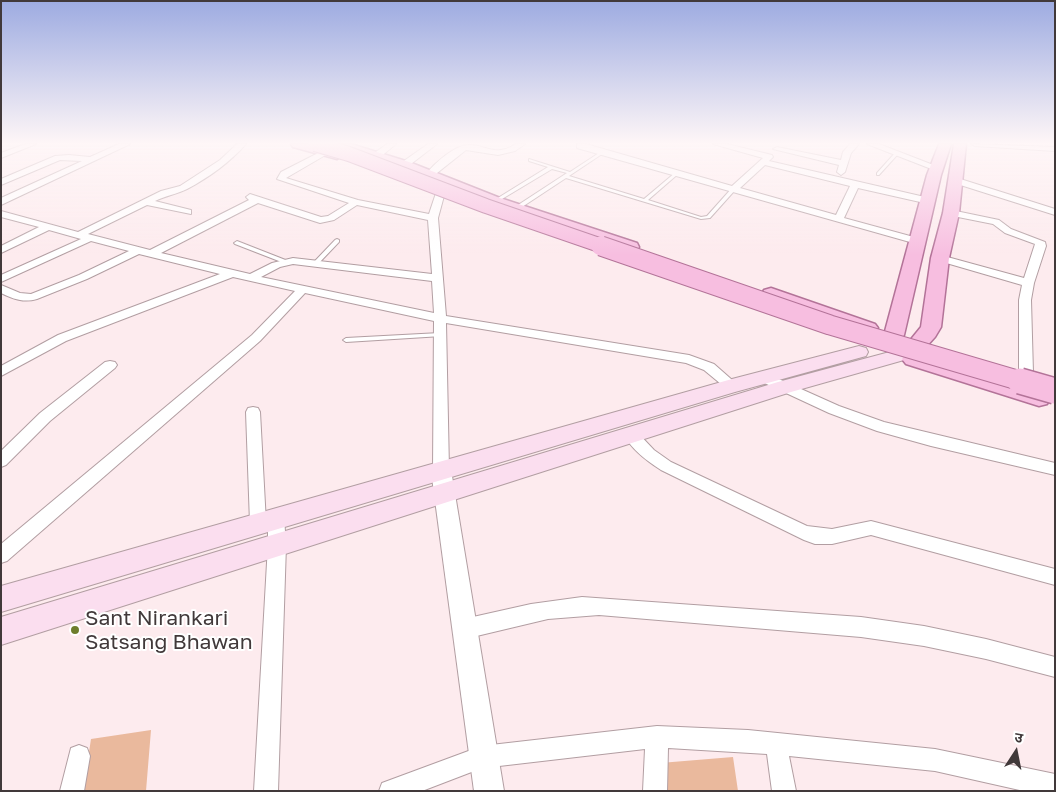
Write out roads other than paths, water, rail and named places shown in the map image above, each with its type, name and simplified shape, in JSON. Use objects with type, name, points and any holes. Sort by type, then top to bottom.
[{"type":"main road","points":[[421,181],[486,206],[830,325],[1055,391]]},
{"type":"main road","points":[[431,181],[568,225],[1055,402]]},
{"type":"main road","points":[[433,181],[556,237],[810,327],[842,336],[900,346],[1055,380]]},
{"type":"main road","points":[[900,346],[917,241],[934,181]]},
{"type":"main road","points":[[1,599],[267,521],[442,481],[632,434],[785,387],[900,346],[928,333],[931,327],[940,258],[951,213],[954,181]]},
{"type":"main road","points":[[556,237],[568,225]]},
{"type":"main road","points":[[1,631],[276,545],[442,481],[732,386],[763,377],[900,346]]},
{"type":"street","points":[[1,202],[46,181]]},
{"type":"street","points":[[1,279],[147,202],[183,188],[194,181]]},
{"type":"street","points":[[287,181],[356,202],[433,218]]},
{"type":"street","points":[[705,181],[917,241]]},
{"type":"street","points":[[734,189],[743,181]]},
{"type":"street","points":[[842,181],[929,201]]},
{"type":"street","points":[[957,181],[1055,212]]},
{"type":"street","points":[[437,183],[433,218],[440,318],[442,481],[482,757],[489,791]]},
{"type":"street","points":[[840,219],[855,185]]},
{"type":"street","points":[[153,253],[254,198],[320,220],[331,218],[356,202]]},
{"type":"street","points":[[147,202],[188,212]]},
{"type":"street","points":[[951,213],[996,222],[1008,231],[1040,242],[1041,246],[1028,283],[1025,300],[1026,373]]},
{"type":"street","points":[[1,214],[252,277],[440,318],[689,359],[709,367],[732,386]]},
{"type":"street","points":[[1,250],[48,227]]},
{"type":"street","points":[[1,288],[17,297],[25,299],[33,297],[83,277],[139,250]]},
{"type":"street","points":[[940,258],[1028,283]]},
{"type":"street","points":[[252,277],[286,262],[316,263],[436,278]]},
{"type":"street","points":[[1,372],[62,338],[232,272]]},
{"type":"street","points":[[1,555],[256,338],[304,288]]},
{"type":"street","points":[[1,461],[45,417],[110,365]]},
{"type":"street","points":[[763,377],[818,404],[865,422],[1055,469]]},
{"type":"street","points":[[253,412],[267,521],[276,545],[266,791]]},
{"type":"street","points":[[632,434],[649,454],[666,466],[804,533],[819,538],[829,538],[860,529],[871,528],[1055,577]]},
{"type":"street","points":[[464,629],[544,610],[599,606],[861,627],[906,633],[986,648],[1055,667]]},
{"type":"street","points":[[654,791],[657,737]]},
{"type":"street","points":[[390,791],[482,757],[657,737],[776,744],[935,760],[1055,786]]},
{"type":"street","points":[[776,744],[784,791]]},
{"type":"street","points":[[72,791],[79,756]]},
{"type":"lane","points":[[495,201],[529,181]]},
{"type":"lane","points":[[517,208],[558,181]]},
{"type":"lane","points":[[581,181],[696,217],[705,218],[734,189]]},
{"type":"lane","points":[[644,201],[668,181]]},
{"type":"lane","points":[[316,263],[336,241]]},
{"type":"lane","points":[[237,244],[286,262]]},
{"type":"lane","points":[[346,340],[440,335]]},
{"type":"place","name":"Sant Nirankari Satsang Bhawan","points":[[75,630]]}]
